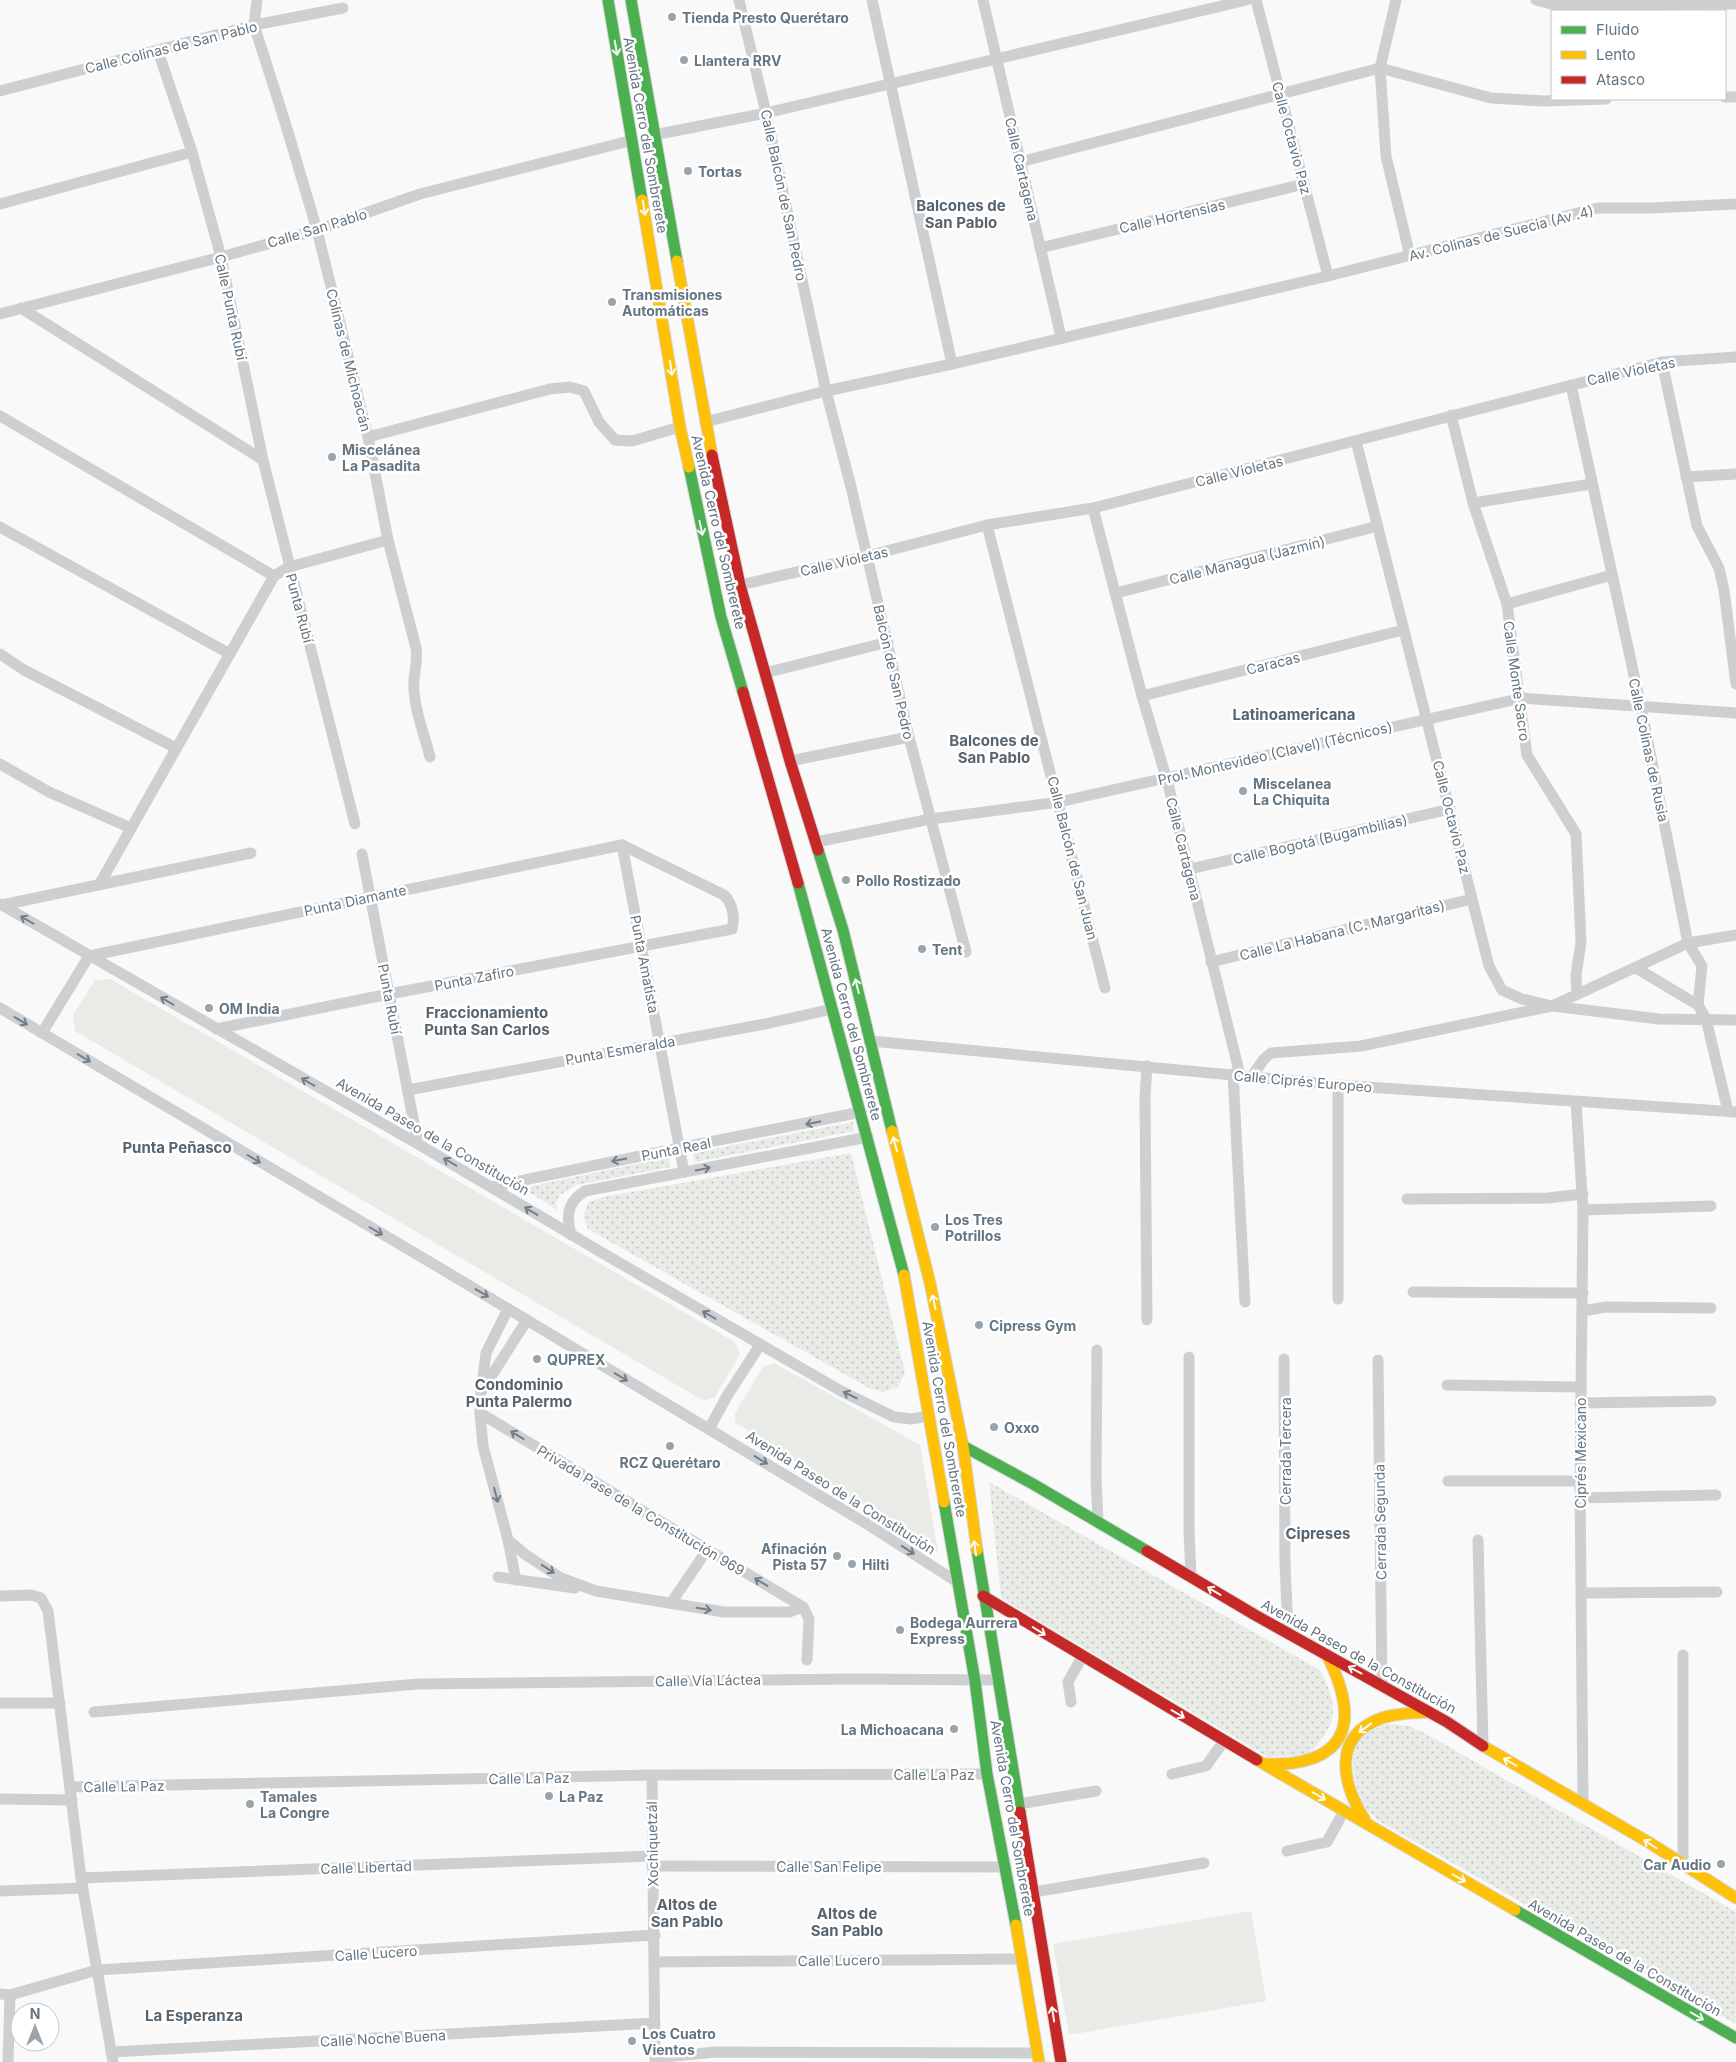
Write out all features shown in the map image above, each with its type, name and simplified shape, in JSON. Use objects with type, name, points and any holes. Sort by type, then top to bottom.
[{"type":"main road","name":"Avenida Cerro del Sombrerete","points":[[608,0],[680,426],[721,617],[733,655],[765,721],[790,761],[816,842],[843,930],[930,1282],[963,1446],[982,1596],[1034,1892],[1060,2062]]},
{"type":"main road","name":"Avenida Cerro del Sombrerete","points":[[631,0],[705,422],[740,585],[765,673],[765,721],[783,827],[904,1275],[1038,2058]]},
{"type":"main road","name":"Avenida Paseo de la Constitución","points":[[963,1446],[1098,1521],[1255,1615],[1382,1685],[1650,1843],[1683,1866],[1736,1898]]},
{"type":"main road","name":"Avenida Paseo de la Constitución","points":[[982,1596],[1263,1764],[1736,2038]]},
{"type":"main road","points":[[1263,1764],[1281,1765],[1307,1762],[1326,1752],[1339,1738],[1345,1718],[1345,1697],[1342,1685],[1326,1654]]},
{"type":"main road","points":[[1368,1824],[1354,1803],[1346,1782],[1345,1764],[1351,1743],[1359,1732],[1376,1720],[1397,1714],[1428,1712]]},
{"type":"street","points":[[254,26],[257,0]]},
{"type":"street","name":"Calle Balcón de San Pedro","points":[[739,0],[766,113],[826,391]]},
{"type":"street","points":[[872,0],[952,364]]},
{"type":"street","name":"Calle Cartagena","points":[[983,0],[1061,337]]},
{"type":"street","points":[[654,135],[766,113],[891,82],[1248,0]]},
{"type":"street","name":"Calle Octavio Paz","points":[[1256,0],[1328,276]]},
{"type":"street","points":[[1396,0],[1380,68],[1386,156],[1410,256]]},
{"type":"street","points":[[1536,0],[1555,2],[1736,4]]},
{"type":"street","name":"Calle Colinas de San Pablo","points":[[0,91],[254,26],[342,8]]},
{"type":"street","name":"Colinas de Michoacán","points":[[254,26],[286,122],[317,230],[368,437],[388,540],[416,648],[418,661],[414,680],[416,701],[430,757]]},
{"type":"street","name":"Calle Punta Rubí","points":[[158,51],[192,152],[221,257],[263,460],[289,566]]},
{"type":"street","points":[[1020,162],[1380,68],[1491,98],[1544,101],[1575,100]]},
{"type":"street","name":"Calle San Pablo","points":[[0,314],[221,257],[317,230],[420,194],[633,140]]},
{"type":"street","points":[[0,204],[192,152]]},
{"type":"street","name":"Calle Hortensias","points":[[1040,248],[1304,184]]},
{"type":"street","name":"Av. Colinas de Suecia (Av .4)","points":[[705,422],[826,391],[952,364],[1328,276],[1598,208],[1652,208],[1736,204]]},
{"type":"street","points":[[21,308],[263,460]]},
{"type":"street","name":"Calle Violetas","points":[[740,585],[867,556],[988,525],[1093,508],[1662,362],[1736,357]]},
{"type":"street","points":[[1662,362],[1697,526],[1719,568],[1724,590],[1736,684]]},
{"type":"street","name":"Calle Colinas de Rusia","points":[[1571,385],[1640,706],[1688,943],[1702,966],[1698,1005]]},
{"type":"street","points":[[368,437],[550,389],[570,387],[584,391],[599,422],[615,440],[632,441],[680,426]]},
{"type":"street","name":"Balcón de San Pedro","points":[[826,391],[840,438],[909,738],[966,952]]},
{"type":"street","name":"Calle Monte Sacro","points":[[1451,415],[1473,503],[1507,604],[1527,755],[1576,834],[1581,942],[1576,975],[1577,994]]},
{"type":"street","points":[[0,416],[274,576]]},
{"type":"street","name":"Calle Octavio Paz","points":[[1356,441],[1489,966],[1502,990],[1522,999],[1552,1006],[1659,1019],[1736,1020]]},
{"type":"street","points":[[1686,477],[1736,474]]},
{"type":"street","points":[[1473,503],[1592,484]]},
{"type":"street","name":"Calle Cartagena","points":[[1093,508],[1142,696],[1166,778],[1211,962],[1242,1075],[1245,1302]]},
{"type":"street","name":"Calle Balcón de San Juan","points":[[988,525],[1105,988]]},
{"type":"street","points":[[0,526],[230,654]]},
{"type":"street","name":"Calle Managua (Jazmín)","points":[[1116,593],[1378,526]]},
{"type":"street","points":[[99,885],[274,576],[289,566],[388,540]]},
{"type":"street","name":"Punta Rubí","points":[[289,566],[356,824]]},
{"type":"street","points":[[1507,604],[1612,576]]},
{"type":"street","name":"Caracas","points":[[1142,696],[1403,630]]},
{"type":"street","points":[[765,673],[888,642]]},
{"type":"street","points":[[0,654],[24,670],[176,748]]},
{"type":"street","name":"Prol. Montevideo (Clavel) (Técnicos)","points":[[816,842],[931,819],[1059,802],[1520,698],[1736,712]]},
{"type":"street","points":[[790,761],[909,738]]},
{"type":"street","points":[[0,764],[49,792],[131,828]]},
{"type":"street","name":"Calle Bogotá (Bugambilias)","points":[[1190,870],[1450,809]]},
{"type":"street","name":"Punta Diamante","points":[[89,956],[622,844]]},
{"type":"street","name":"Punta Zafiro","points":[[216,1029],[732,929],[734,920],[729,900],[724,895],[622,844]]},
{"type":"street","name":"Punta Amatista","points":[[622,844],[684,1172]]},
{"type":"street","points":[[1,905],[251,852]]},
{"type":"street","name":"Punta Rubí","points":[[362,854],[418,1144]]},
{"type":"street","name":"Calle La Habana (C. Margaritas)","points":[[1211,962],[1472,899]]},
{"type":"street","name":"Avenida Paseo de la Constitución","points":[[1,905],[418,1144],[841,1391],[894,1416],[911,1419],[929,1416]]},
{"type":"street","points":[[1242,1075],[1271,1053],[1360,1046],[1552,1006],[1688,943],[1736,935]]},
{"type":"street","points":[[42,1034],[89,956]]},
{"type":"street","points":[[1636,968],[1698,1005],[1706,1019],[1732,1112]]},
{"type":"street","name":"Avenida Paseo de la Constitución","points":[[0,1008],[709,1429],[881,1533],[957,1582]]},
{"type":"street","name":"Punta Esmeralda","points":[[408,1090],[765,1024],[832,1009]]},
{"type":"street","name":"Calle Ciprés Europeo","points":[[871,1042],[1338,1085],[1732,1112]]},
{"type":"street","points":[[1147,1066],[1145,1097],[1147,1320]]},
{"type":"street","points":[[1338,1085],[1338,1299]]},
{"type":"street","name":"Ciprés Mexicano","points":[[1576,1102],[1583,1210],[1583,1311],[1580,1387],[1583,1804]]},
{"type":"street","name":"Punta Real","points":[[492,1187],[861,1112]]},
{"type":"street","name":"Punta Real","points":[[571,1235],[568,1222],[570,1206],[576,1197],[585,1191],[868,1136]]},
{"type":"street","points":[[1407,1199],[1548,1198],[1582,1194]]},
{"type":"street","points":[[1583,1210],[1711,1206]]},
{"type":"street","points":[[1413,1292],[1583,1293]]},
{"type":"street","points":[[1583,1311],[1606,1307],[1711,1308]]},
{"type":"street","points":[[508,1309],[486,1353],[480,1413],[483,1446],[508,1540],[516,1580]]},
{"type":"street","points":[[481,1392],[527,1320]]},
{"type":"street","points":[[709,1429],[727,1396],[760,1345]]},
{"type":"street","points":[[1097,1350],[1096,1477],[1098,1521]]},
{"type":"street","points":[[1189,1357],[1189,1531],[1191,1577]]},
{"type":"street","name":"Cerrada Tercera","points":[[1284,1359],[1285,1564],[1288,1632]]},
{"type":"street","name":"Cerrada Segunda","points":[[1378,1360],[1382,1685]]},
{"type":"street","points":[[1446,1385],[1580,1387]]},
{"type":"street","points":[[1580,1403],[1711,1401]]},
{"type":"street","name":"Privada Pase de la Constitución 969","points":[[480,1413],[802,1607]]},
{"type":"street","points":[[1448,1481],[1580,1481]]},
{"type":"street","points":[[1580,1498],[1716,1495]]},
{"type":"street","points":[[508,1540],[526,1555],[561,1578],[596,1591]]},
{"type":"street","points":[[1478,1540],[1483,1746]]},
{"type":"street","points":[[671,1604],[707,1550]]},
{"type":"street","points":[[498,1576],[724,1612],[789,1612],[802,1607],[809,1619],[808,1660]]},
{"type":"street","points":[[1581,1593],[1717,1592]]},
{"type":"street","points":[[0,1596],[30,1595],[41,1598],[48,1611],[82,1883],[112,2057]]},
{"type":"street","points":[[1683,1655],[1683,1866]]},
{"type":"street","points":[[1071,1702],[1068,1682],[1082,1657]]},
{"type":"street","name":"Calle Vía Láctea","points":[[94,1712],[418,1684],[853,1679],[998,1680]]},
{"type":"street","points":[[0,1704],[60,1703]]},
{"type":"street","points":[[1172,1774],[1206,1766],[1224,1741]]},
{"type":"street","name":"Calle La Paz","points":[[70,1787],[652,1776],[988,1774]]},
{"type":"street","name":"Xochiquetzál","points":[[652,1776],[655,2060]]},
{"type":"street","points":[[1019,1804],[1096,1791]]},
{"type":"street","points":[[0,1799],[72,1800]]},
{"type":"street","points":[[1287,1851],[1327,1842],[1344,1811]]},
{"type":"street","name":"Calle San Felipe","points":[[652,1861],[1006,1867]]},
{"type":"street","name":"Calle Libertad","points":[[0,1891],[82,1883],[652,1861]]},
{"type":"street","points":[[1034,1892],[1204,1863]]},
{"type":"street","name":"Calle Lucero","points":[[5,1994],[96,1970],[655,1935]]},
{"type":"street","name":"Calle Lucero","points":[[655,1962],[1022,1959]]},
{"type":"street","points":[[5,1994],[8,2062]]},
{"type":"street","name":"Calle Noche Buena","points":[[112,2057],[656,2023]]},
{"type":"street","points":[[655,2060],[715,2052],[1038,2058]]},
{"type":"shaded area","points":[[110,979],[735,1342],[740,1354],[715,1397],[704,1401],[75,1031],[73,1015],[95,980]]},
{"type":"shaded area","points":[[853,1122],[854,1131],[695,1162],[693,1153]]},
{"type":"shaded area","points":[[851,1153],[905,1373],[898,1387],[883,1392],[869,1388],[588,1229],[583,1216],[589,1202],[603,1197]]},
{"type":"shaded area","points":[[669,1157],[670,1167],[576,1185],[560,1195],[556,1202],[557,1210],[523,1188]]},
{"type":"shaded area","points":[[774,1363],[920,1445],[938,1553],[735,1422],[735,1413],[763,1367]]},
{"type":"shaded area","points":[[989,1482],[1320,1670],[1333,1705],[1333,1715],[1330,1725],[1318,1744],[1307,1755],[1268,1757],[1001,1598]]},
{"type":"shaded area","points":[[1386,1724],[1410,1726],[1428,1735],[1736,1912],[1736,2024],[1377,1820],[1365,1807],[1360,1796],[1353,1766],[1356,1747],[1361,1739],[1368,1732]]},
{"type":"shaded area","points":[[1251,1911],[1266,2001],[1069,2035],[1053,1944]]},
{"type":"traffic: fast","points":[[608,0],[642,200]]},
{"type":"traffic: fast","points":[[631,0],[677,261]]},
{"type":"traffic: fast","points":[[689,467],[721,617],[743,692]]},
{"type":"traffic: fast","points":[[818,850],[843,930],[892,1131]]},
{"type":"traffic: fast","points":[[798,883],[904,1275]]},
{"type":"traffic: fast","points":[[963,1446],[1033,1484],[1147,1551]]},
{"type":"traffic: fast","points":[[944,1502],[975,1681],[987,1774],[1016,1925]]},
{"type":"traffic: fast","points":[[977,1550],[1020,1812]]},
{"type":"traffic: fast","points":[[1515,1910],[1736,2038]]},
{"type":"traffic: slow","points":[[642,200],[680,427],[689,467]]},
{"type":"traffic: slow","points":[[677,261],[712,455]]},
{"type":"traffic: slow","points":[[892,1131],[930,1283],[963,1446],[977,1550]]},
{"type":"traffic: slow","points":[[904,1275],[944,1502]]},
{"type":"traffic: slow","points":[[1266,1764],[1293,1763],[1315,1757],[1330,1748],[1340,1737],[1344,1722],[1344,1707],[1341,1690],[1327,1655]]},
{"type":"traffic: slow","points":[[1365,1820],[1357,1806],[1347,1777],[1346,1762],[1348,1749],[1355,1736],[1366,1726],[1388,1716],[1428,1712]]},
{"type":"traffic: slow","points":[[1483,1746],[1650,1843],[1736,1898]]},
{"type":"traffic: slow","points":[[1257,1760],[1515,1910]]},
{"type":"traffic: slow","points":[[1016,1925],[1039,2062]]},
{"type":"traffic: jam","points":[[712,455],[740,585],[790,761],[818,850]]},
{"type":"traffic: jam","points":[[743,692],[798,883]]},
{"type":"traffic: jam","points":[[1147,1551],[1255,1615],[1447,1722],[1483,1746]]},
{"type":"traffic: jam","points":[[983,1596],[1257,1760]]},
{"type":"traffic: jam","points":[[1020,1812],[1061,2062]]},
{"type":"place","name":"Tienda Presto Querétaro","points":[[672,17]]},
{"type":"place","name":"Llantera RRV","points":[[684,60]]},
{"type":"place","name":"Tortas","points":[[688,171]]},
{"type":"place","name":"Transmisiones Automáticas","points":[[612,302]]},
{"type":"place","name":"Miscelánea La Pasadita","points":[[332,457]]},
{"type":"place","name":"Miscelanea La Chiquita","points":[[1243,791]]},
{"type":"place","name":"Pollo Rostizado","points":[[846,880]]},
{"type":"place","name":"Tent","points":[[922,949]]},
{"type":"place","name":"OM India","points":[[209,1008]]},
{"type":"place","name":"Los Tres Potrillos","points":[[935,1227]]},
{"type":"place","name":"Cipress Gym","points":[[979,1325]]},
{"type":"place","name":"QUPREX","points":[[537,1359]]},
{"type":"place","name":"Oxxo","points":[[994,1427]]},
{"type":"place","name":"RCZ Querétaro","points":[[670,1446]]},
{"type":"place","name":"Afinación Pista 57","points":[[837,1556]]},
{"type":"place","name":"Hilti","points":[[852,1564]]},
{"type":"place","name":"Bodega Aurrera Express","points":[[900,1630]]},
{"type":"place","name":"La Michoacana","points":[[954,1729]]},
{"type":"place","name":"La Paz","points":[[549,1796]]},
{"type":"place","name":"Tamales La Congre","points":[[250,1804]]},
{"type":"place","name":"Car Audio","points":[[1721,1864]]},
{"type":"place","name":"Los Cuatro Vientos","points":[[632,2041]]},
{"type":"district","name":"Balcones de San Pablo","points":[[961,214]]},
{"type":"district","name":"Latinoamericana","points":[[1294,714]]},
{"type":"district","name":"Balcones de San Pablo","points":[[994,748]]},
{"type":"district","name":"Fraccionamiento Punta San Carlos","points":[[487,1020]]},
{"type":"district","name":"Punta Peñasco","points":[[177,1147]]},
{"type":"district","name":"Condominio Punta Palermo","points":[[519,1392]]},
{"type":"district","name":"Cipreses","points":[[1318,1533]]},
{"type":"district","name":"Altos de San Pablo","points":[[687,1912]]},
{"type":"district","name":"Altos de San Pablo","points":[[847,1922]]},
{"type":"district","name":"La Esperanza","points":[[194,2015]]}]
